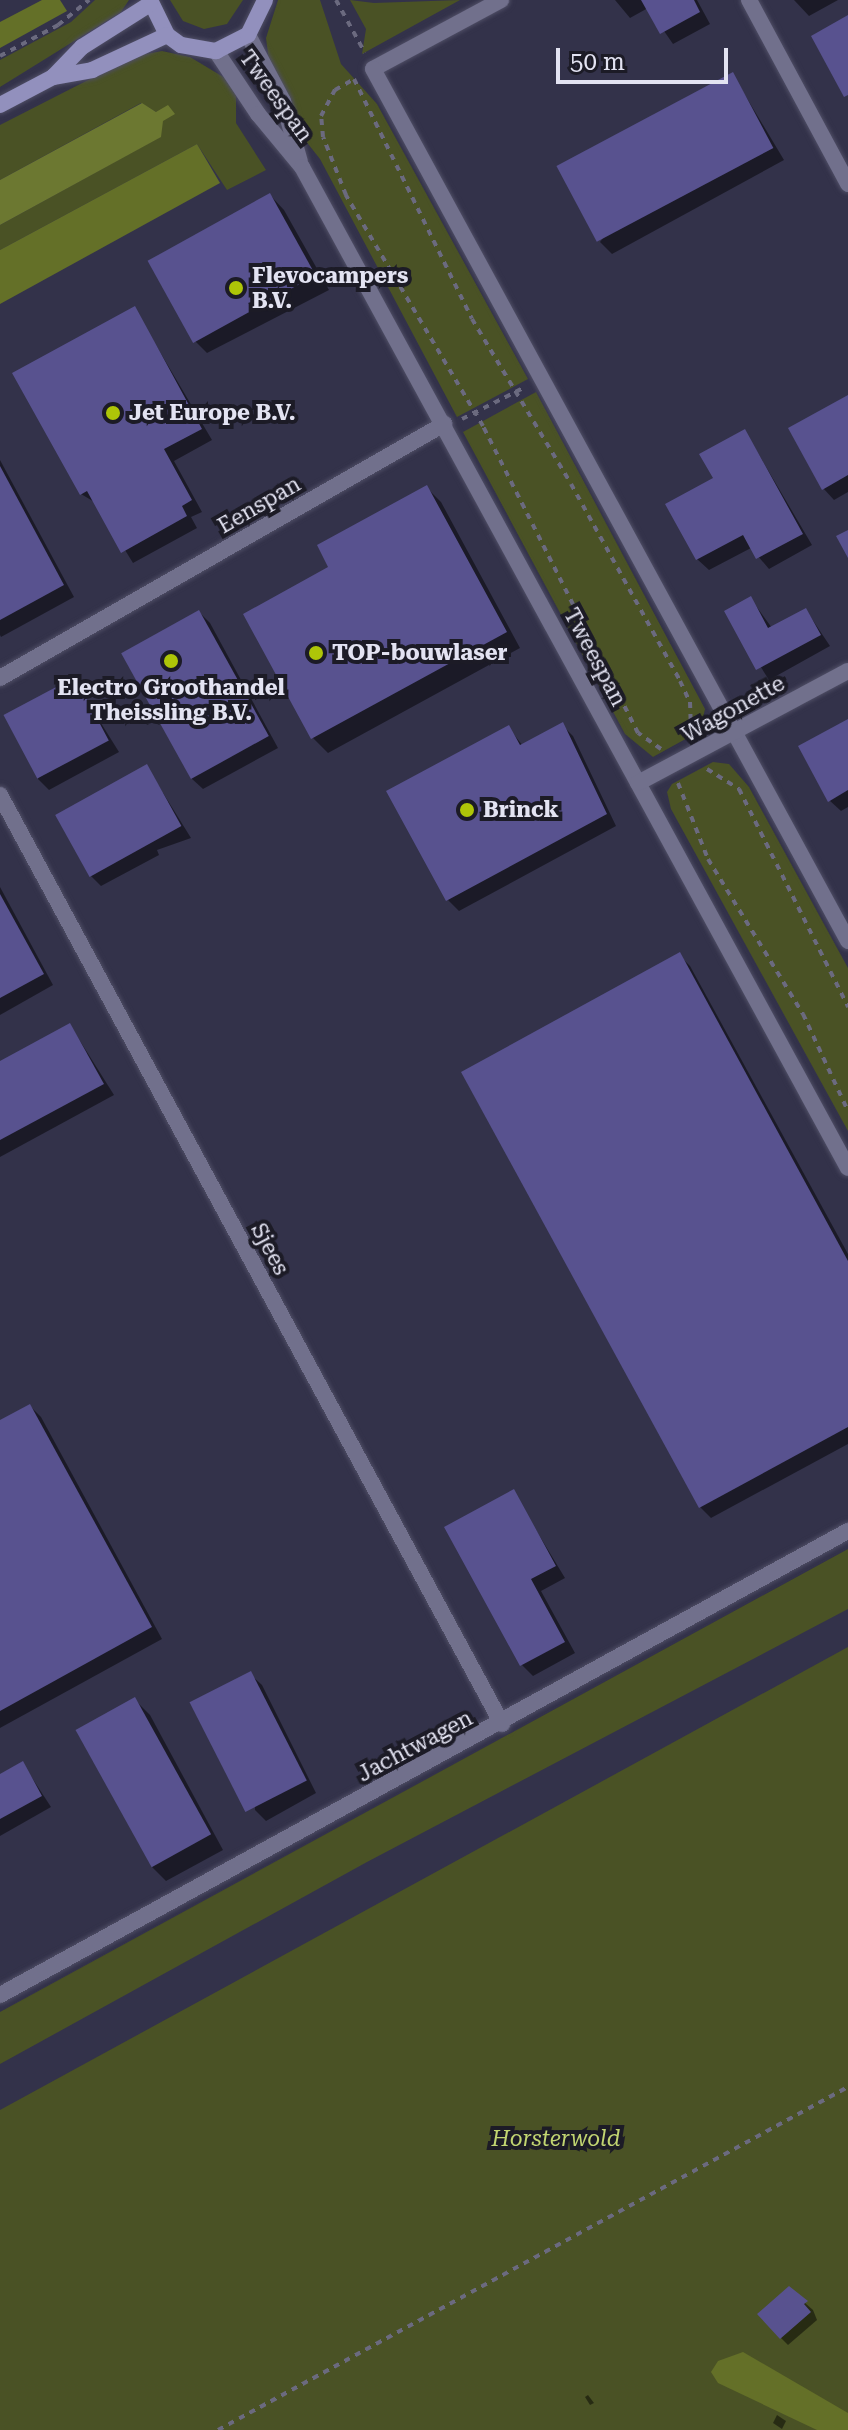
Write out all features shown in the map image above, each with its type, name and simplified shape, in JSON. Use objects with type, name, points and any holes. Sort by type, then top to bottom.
[{"type":"main road","points":[[53,77],[82,47],[150,2],[167,35],[198,51],[216,51],[248,35],[265,0]]},
{"type":"main road","points":[[0,105],[53,77],[92,70],[167,35]]},
{"type":"street","points":[[501,0],[373,69],[848,941]]},
{"type":"street","points":[[749,0],[848,184]]},
{"type":"street","name":"Tweespan","points":[[248,35],[283,101],[302,167]]},
{"type":"street","name":"Tweespan","points":[[216,51],[258,114],[302,167],[848,1168]]},
{"type":"street","name":"Eenspan","points":[[0,678],[444,424]]},
{"type":"street","name":"Wagonette","points":[[638,783],[734,735],[848,671]]},
{"type":"street","name":"Sjees","points":[[0,795],[502,1724]]},
{"type":"street","name":"Jachtwagen","points":[[0,1995],[502,1724],[848,1531]]},
{"type":"path","points":[[0,56],[58,25],[89,0]]},
{"type":"path","points":[[336,0],[373,69]]},
{"type":"path","points":[[848,1007],[739,789],[683,760],[638,733],[475,416],[346,195],[323,137],[321,116],[335,90],[354,79],[472,319],[690,702],[693,724],[683,760],[708,859],[803,1014],[848,1111]]},
{"type":"path","points":[[444,424],[475,416],[542,378]]},
{"type":"path","points":[[218,2430],[848,2087]]},
{"type":"green space","points":[[95,0],[129,0],[121,12],[0,87],[0,60],[71,22]]},
{"type":"green space","points":[[170,0],[243,0],[227,24],[204,29],[183,21]]},
{"type":"green space","points":[[278,0],[320,0],[341,64],[377,104],[528,379],[457,417],[320,159],[274,101],[266,38]]},
{"type":"green space","points":[[350,0],[374,3],[460,0],[362,54],[366,29]]},
{"type":"green space","points":[[162,51],[190,57],[230,81],[236,91],[236,123],[266,170],[227,190],[197,144],[0,250],[0,225],[160,137],[156,112],[141,103],[0,180],[0,125],[135,56]]},
{"type":"green space","points":[[536,392],[705,709],[700,731],[653,757],[625,734],[463,432]]},
{"type":"green space","points":[[713,762],[729,764],[749,787],[848,968],[848,1131],[671,809],[667,792],[672,784]]},
{"type":"green space","points":[[848,1549],[848,1609],[367,1862],[0,2064],[0,2012]]},
{"type":"green space","name":"Horsterwold","points":[[848,1647],[848,2430],[0,2430],[0,2110]]},
{"type":"shaded area","points":[[42,0],[60,0],[67,11],[0,48],[0,22]]},
{"type":"shaded area","points":[[142,103],[156,112],[168,105],[175,114],[163,121],[161,137],[0,225],[0,180]]},
{"type":"shaded area","points":[[197,144],[220,183],[0,304],[0,250]]},
{"type":"shaded area","points":[[743,2352],[848,2413],[848,2430],[817,2430],[718,2383],[711,2372],[718,2361]]},
{"type":"building","points":[[641,0],[694,0],[700,12],[660,34]]},
{"type":"building","points":[[848,15],[848,95],[844,97],[811,36]]},
{"type":"building","points":[[733,72],[773,148],[597,242],[556,166]]},
{"type":"building","points":[[270,193],[316,275],[193,343],[148,261]]},
{"type":"building","points":[[135,306],[202,429],[164,449],[192,500],[182,506],[187,516],[121,553],[87,491],[80,495],[12,373]]},
{"type":"building","points":[[848,395],[848,475],[822,490],[788,428]]},
{"type":"building","points":[[745,429],[803,534],[756,559],[743,535],[696,560],[665,504],[713,478],[699,454]]},
{"type":"building","points":[[0,466],[64,585],[0,620]]},
{"type":"building","points":[[427,485],[507,632],[311,739],[243,614],[328,567],[317,545]]},
{"type":"building","points":[[848,530],[848,558],[836,536]]},
{"type":"building","points":[[751,596],[768,628],[806,608],[821,635],[756,670],[724,611]]},
{"type":"building","points":[[199,610],[269,736],[191,779],[121,653]]},
{"type":"building","points":[[75,677],[109,741],[37,779],[3,715]]},
{"type":"building","points":[[848,719],[848,790],[828,802],[798,746]]},
{"type":"building","points":[[563,722],[607,814],[446,901],[386,791],[509,725],[520,745]]},
{"type":"building","points":[[147,764],[181,826],[90,877],[55,815]]},
{"type":"building","points":[[0,894],[44,974],[0,998]]},
{"type":"building","points":[[680,952],[848,1261],[848,1427],[699,1508],[461,1072]]},
{"type":"building","points":[[70,1023],[104,1084],[0,1140],[0,1061]]},
{"type":"building","points":[[30,1404],[152,1627],[0,1711],[0,1420]]},
{"type":"building","points":[[514,1489],[556,1566],[531,1579],[565,1642],[520,1666],[444,1527]]},
{"type":"building","points":[[251,1671],[307,1781],[245,1812],[190,1702]]},
{"type":"building","points":[[135,1697],[211,1834],[152,1867],[76,1730]]},
{"type":"building","points":[[23,1761],[42,1796],[0,1819],[0,1774]]},
{"type":"building","points":[[789,2286],[808,2301],[804,2304],[811,2312],[780,2339],[757,2314]]},
{"type":"place","name":"Flevocampers B.V.","points":[[236,288]]},
{"type":"place","name":"Jet Europe B.V.","points":[[113,413]]},
{"type":"place","name":"TOP-bouwlaser","points":[[316,653]]},
{"type":"place","name":"Electro Groothandel Theissling B.V.","points":[[171,661]]},
{"type":"place","name":"Brinck","points":[[467,810]]}]
